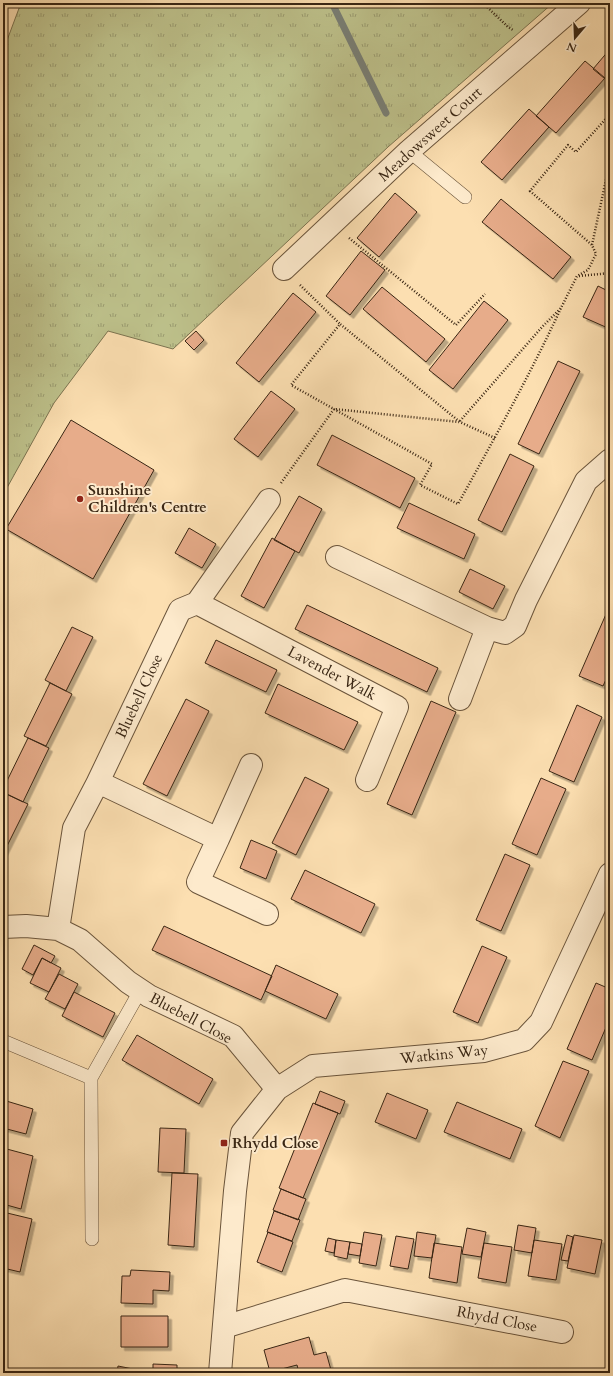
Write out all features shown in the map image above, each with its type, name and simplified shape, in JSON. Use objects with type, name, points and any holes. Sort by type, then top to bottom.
[{"type":"street","name":"Meadowsweet Court","points":[[284,269],[409,151],[579,3]]},
{"type":"street","points":[[336,557],[488,628],[505,633],[515,626],[526,600],[586,481],[610,460]]},
{"type":"street","name":"Bluebell Close","points":[[269,500],[188,606],[74,828],[58,929],[80,940],[140,991],[233,1036],[278,1089]]},
{"type":"street","name":"Lavender Walk","points":[[188,606],[397,707],[367,780]]},
{"type":"street","points":[[460,699],[488,628]]},
{"type":"street","points":[[251,765],[198,882],[267,914]]},
{"type":"street","points":[[98,782],[218,839]]},
{"type":"street","name":"Watkins Way","points":[[278,1089],[314,1066],[484,1051],[524,1040],[541,1022],[610,874]]},
{"type":"street","points":[[3,927],[26,926],[58,929]]},
{"type":"street","points":[[220,1373],[235,1191],[242,1133],[278,1089]]},
{"type":"street","name":"Rhydd Close","points":[[224,1327],[345,1290],[562,1332]]},
{"type":"lane","points":[[409,151],[464,197]]},
{"type":"lane","points":[[92,1239],[91,1078],[140,991]]},
{"type":"lane","points":[[3,1041],[91,1078]]},
{"type":"path","points":[[483,3],[508,27],[534,42]]},
{"type":"path","points":[[340,324],[291,385],[432,464],[420,486],[458,504],[544,345],[577,276],[588,270],[596,254],[592,245],[530,191],[568,145],[576,152],[610,114]]},
{"type":"path","points":[[592,245],[607,175],[610,170]]},
{"type":"path","points":[[332,224],[456,325],[485,294]]},
{"type":"path","points":[[284,269],[340,324],[460,422],[494,438]]},
{"type":"path","points":[[577,276],[610,273]]},
{"type":"path","points":[[460,422],[542,327],[561,308]]},
{"type":"path","points":[[334,409],[460,422]]},
{"type":"path","points":[[269,500],[334,409]]},
{"type":"green space","points":[[21,3],[553,3],[388,147],[173,349],[108,331],[54,403],[3,495],[3,51]]},
{"type":"building","points":[[610,49],[610,83],[593,69]]},
{"type":"building","points":[[585,61],[605,78],[556,133],[536,116]]},
{"type":"building","points":[[529,109],[549,127],[502,180],[481,162]]},
{"type":"building","points":[[395,193],[417,212],[379,257],[357,238]]},
{"type":"building","points":[[501,199],[571,257],[553,279],[482,222]]},
{"type":"building","points":[[361,251],[385,270],[350,315],[326,296]]},
{"type":"building","points":[[598,286],[610,292],[610,329],[583,317]]},
{"type":"building","points":[[382,287],[445,339],[426,362],[363,309]]},
{"type":"building","points":[[293,293],[316,312],[259,382],[236,363]]},
{"type":"building","points":[[484,301],[508,320],[453,389],[429,370]]},
{"type":"building","points":[[196,331],[204,340],[194,350],[185,341]]},
{"type":"building","points":[[558,361],[580,371],[539,454],[518,444]]},
{"type":"building","points":[[271,391],[295,409],[258,457],[234,439]]},
{"type":"building","name":"Sunshine Children's Centre","points":[[71,420],[154,470],[93,579],[6,529]]},
{"type":"building","points":[[332,435],[415,478],[400,508],[317,465]]},
{"type":"building","points":[[510,454],[534,466],[502,532],[478,520]]},
{"type":"building","points":[[299,496],[322,509],[299,553],[274,540]]},
{"type":"building","points":[[409,503],[475,534],[464,559],[397,528]]},
{"type":"building","points":[[189,528],[216,544],[202,568],[175,553]]},
{"type":"building","points":[[272,538],[295,551],[264,608],[241,596]]},
{"type":"building","points":[[470,569],[505,586],[493,609],[459,592]]},
{"type":"building","points":[[307,605],[438,668],[427,692],[295,629]]},
{"type":"building","points":[[610,605],[610,671],[603,686],[579,676]]},
{"type":"building","points":[[72,627],[93,637],[66,691],[45,680]]},
{"type":"building","points":[[216,640],[277,670],[266,692],[205,663]]},
{"type":"building","points":[[50,683],[72,694],[46,746],[24,736]]},
{"type":"building","points":[[278,684],[358,722],[344,750],[265,713]]},
{"type":"building","points":[[186,699],[209,711],[167,796],[143,784]]},
{"type":"building","points":[[431,701],[456,712],[412,815],[387,804]]},
{"type":"building","points":[[577,705],[602,717],[574,782],[549,771]]},
{"type":"building","points":[[28,738],[49,748],[23,802],[3,792],[3,789]]},
{"type":"building","points":[[305,777],[329,789],[296,855],[272,843]]},
{"type":"building","points":[[541,778],[566,789],[537,855],[512,844]]},
{"type":"building","points":[[6,794],[28,804],[3,854],[3,800]]},
{"type":"building","points":[[251,840],[277,851],[266,879],[240,868]]},
{"type":"building","points":[[505,854],[530,865],[501,931],[476,920]]},
{"type":"building","points":[[305,870],[375,904],[361,933],[291,899]]},
{"type":"building","points":[[164,926],[272,976],[261,1000],[152,950]]},
{"type":"building","points":[[34,945],[55,956],[51,963],[42,958],[33,975],[22,969]]},
{"type":"building","points":[[482,946],[507,957],[478,1023],[453,1012]]},
{"type":"building","points":[[42,958],[61,968],[49,992],[30,983]]},
{"type":"building","points":[[276,965],[338,994],[326,1019],[265,991]]},
{"type":"building","points":[[59,974],[78,984],[65,1009],[45,999]]},
{"type":"building","points":[[596,983],[610,989],[610,1018],[592,1060],[567,1049]]},
{"type":"building","points":[[74,992],[115,1013],[103,1037],[62,1016]]},
{"type":"building","points":[[137,1035],[213,1079],[199,1104],[122,1060]]},
{"type":"building","points":[[563,1061],[589,1071],[560,1138],[535,1126]]},
{"type":"building","points":[[320,1091],[345,1101],[340,1114],[315,1104]]},
{"type":"building","points":[[387,1093],[428,1110],[416,1139],[375,1122]]},
{"type":"building","points":[[3,1100],[33,1109],[26,1134],[3,1128]]},
{"type":"building","points":[[457,1102],[522,1129],[510,1159],[444,1132]]},
{"type":"building","points":[[313,1103],[338,1113],[303,1198],[279,1188]]},
{"type":"building","points":[[160,1128],[186,1129],[184,1173],[158,1172]]},
{"type":"building","points":[[3,1148],[33,1156],[21,1209],[3,1204]]},
{"type":"building","points":[[172,1173],[198,1174],[194,1247],[168,1245]]},
{"type":"building","points":[[281,1189],[306,1199],[298,1220],[273,1210]]},
{"type":"building","points":[[274,1211],[300,1220],[292,1241],[267,1232]]},
{"type":"building","points":[[3,1212],[32,1219],[20,1272],[3,1268]]},
{"type":"building","points":[[518,1225],[536,1228],[532,1253],[514,1250]]},
{"type":"building","points":[[467,1228],[486,1232],[481,1257],[462,1254]]},
{"type":"building","points":[[268,1232],[293,1242],[282,1272],[257,1262]]},
{"type":"building","points":[[364,1232],[382,1235],[376,1266],[359,1263]]},
{"type":"building","points":[[417,1232],[436,1235],[432,1258],[414,1256]]},
{"type":"building","points":[[567,1235],[573,1237],[568,1261],[561,1260]]},
{"type":"building","points":[[574,1235],[602,1240],[595,1274],[567,1268]]},
{"type":"building","points":[[396,1236],[414,1239],[408,1269],[390,1266]]},
{"type":"building","points":[[328,1238],[336,1240],[334,1253],[325,1251]]},
{"type":"building","points":[[336,1240],[350,1242],[347,1259],[334,1256]]},
{"type":"building","points":[[534,1240],[562,1244],[556,1280],[528,1276]]},
{"type":"building","points":[[350,1242],[362,1244],[360,1256],[348,1254]]},
{"type":"building","points":[[434,1243],[462,1247],[457,1283],[429,1278]]},
{"type":"building","points":[[484,1243],[512,1247],[506,1283],[478,1278]]},
{"type":"building","points":[[131,1270],[170,1272],[169,1291],[153,1290],[153,1304],[121,1303],[122,1276],[130,1276]]},
{"type":"building","points":[[121,1316],[168,1316],[168,1347],[121,1347]]},
{"type":"building","points":[[309,1337],[314,1355],[326,1352],[331,1370],[320,1373],[299,1373],[297,1365],[270,1372],[264,1350]]},
{"type":"building","points":[[153,1364],[177,1365],[177,1373],[153,1373]]},
{"type":"building","points":[[118,1366],[138,1370],[137,1373],[117,1373]]},
{"type":"waterway","points":[[332,3],[386,113]]},
{"type":"place","name":"Sunshine Children's Centre","points":[[80,499]]},
{"type":"place","name":"Rhydd Close","points":[[224,1143]]}]
